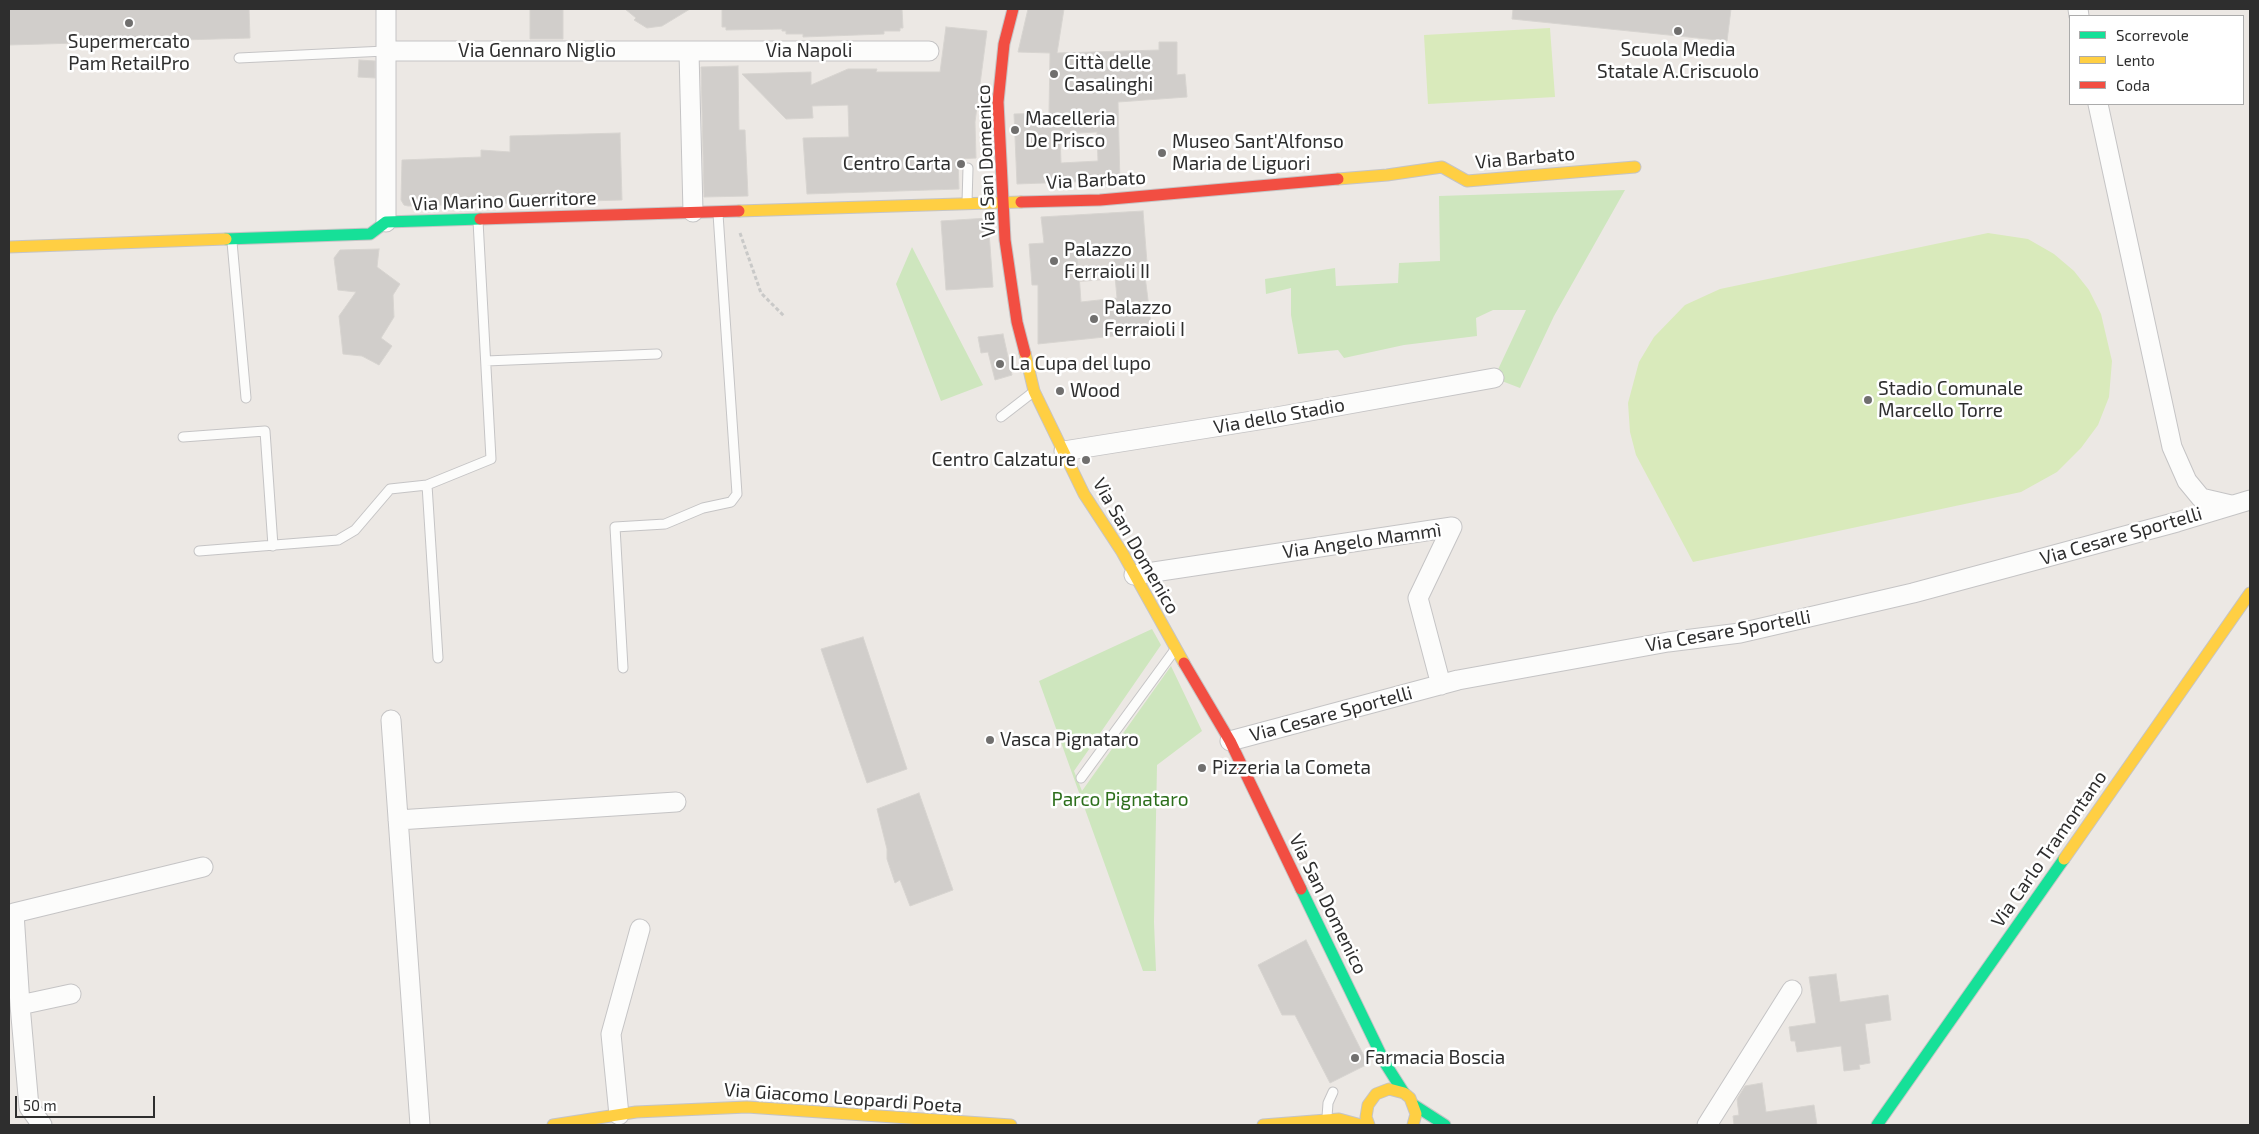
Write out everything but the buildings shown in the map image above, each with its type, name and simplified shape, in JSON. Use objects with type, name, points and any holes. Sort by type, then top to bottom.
[{"type":"street","points":[[386,9],[386,222]]},
{"type":"street","name":"Via San Domenico","points":[[1013,9],[1004,44],[998,102],[1005,240],[1017,322],[1034,391],[1084,494],[1134,575],[1175,649],[1230,741],[1386,1063],[1404,1093],[1414,1105],[1444,1125]]},
{"type":"street","name":"Via Gennaro Niglio","points":[[385,51],[689,52]]},
{"type":"street","name":"Via Napoli","points":[[689,52],[929,51]]},
{"type":"street","points":[[689,52],[693,212]]},
{"type":"street","points":[[2098,105],[2153,319],[2172,447],[2187,481],[2201,498],[2232,505]]},
{"type":"street","name":"Via Barbato","points":[[1004,202],[1100,200],[1273,183],[1387,175],[1442,167],[1467,181],[1635,167]]},
{"type":"street","name":"Via Marino Guerritore","points":[[9,247],[370,234],[386,222],[1004,202]]},
{"type":"street","name":"Via dello Stadio","points":[[1064,451],[1271,418],[1494,378]]},
{"type":"street","name":"Via Cesare Sportelli","points":[[1230,741],[1441,685],[1668,642],[1740,633],[1913,593],[2177,522],[2250,500]]},
{"type":"street","name":"Via Angelo Mammì","points":[[1134,575],[1452,527],[1418,598],[1441,685]]},
{"type":"street","name":"Via Carlo Tramontano","points":[[1877,1125],[2250,593]]},
{"type":"street","points":[[391,720],[420,1125]]},
{"type":"street","points":[[398,820],[676,802]]},
{"type":"street","points":[[42,1125],[29,1107],[14,913],[203,867]]},
{"type":"street","points":[[608,1119],[611,1034],[640,929]]},
{"type":"street","points":[[1707,1125],[1792,990]]},
{"type":"street","points":[[20,1006],[71,994]]},
{"type":"street","points":[[1333,1120],[1368,1105],[1381,1091],[1386,1063]]},
{"type":"street","points":[[1381,1091],[1389,1089],[1404,1093]]},
{"type":"street","points":[[1368,1105],[1366,1117],[1369,1125]]},
{"type":"street","points":[[1414,1105],[1414,1124],[1427,1125]]},
{"type":"street","name":"Via Giacomo Leopardi Poeta","points":[[553,1125],[703,1108],[747,1107],[860,1113],[916,1120],[1012,1125]]},
{"type":"street","points":[[1264,1125],[1333,1120],[1361,1125]]},
{"type":"lane","points":[[239,58],[385,51]]},
{"type":"lane","points":[[967,203],[968,168]]},
{"type":"lane","points":[[623,668],[615,527],[665,524],[694,511],[731,502],[737,494],[718,211]]},
{"type":"lane","points":[[199,551],[338,540],[355,530],[390,489],[427,485],[491,458],[478,218]]},
{"type":"lane","points":[[232,239],[246,398]]},
{"type":"lane","points":[[486,361],[657,354]]},
{"type":"lane","points":[[1001,417],[1034,391]]},
{"type":"lane","points":[[183,437],[266,431],[273,546]]},
{"type":"lane","points":[[427,485],[438,658]]},
{"type":"lane","points":[[1081,778],[1175,649]]},
{"type":"lane","points":[[1332,1092],[1328,1103],[1333,1120]]},
{"type":"path","points":[[737,228],[762,293],[784,316]]},
{"type":"green space","points":[[1550,28],[1555,97],[1428,104],[1424,35]]},
{"type":"green space","points":[[1625,190],[1554,316],[1520,388],[1494,378],[1526,310],[1493,310],[1476,318],[1477,336],[1404,345],[1344,358],[1338,350],[1298,354],[1291,315],[1291,288],[1266,294],[1265,279],[1335,268],[1336,286],[1398,283],[1399,263],[1440,261],[1439,196]]},
{"type":"green space","name":"Stadio Comunale Marcello Torre","points":[[1988,233],[2028,239],[2054,254],[2074,271],[2089,290],[2101,314],[2112,361],[2109,397],[2098,425],[2081,448],[2057,472],[2021,492],[1693,562],[1636,455],[1630,432],[1628,403],[1639,362],[1654,337],[1685,305],[1720,289]]},
{"type":"green space","points":[[912,247],[983,385],[941,401],[896,284]]},
{"type":"green space","name":"Parco Pignataro","points":[[1152,629],[1161,645],[1074,771],[1082,791],[1171,666],[1202,731],[1157,765],[1154,922],[1156,971],[1143,971],[1039,681]]},
{"type":"shaded area","points":[[1112,243],[1115,279],[1080,282],[1077,246]]},
{"type":"traffic: fast","points":[[226,239],[370,234],[386,222],[480,219]]},
{"type":"traffic: fast","points":[[1877,1125],[2064,859]]},
{"type":"traffic: fast","points":[[1301,889],[1385,1063],[1404,1093]]},
{"type":"traffic: fast","points":[[1414,1105],[1445,1125]]},
{"type":"traffic: slow","points":[[1338,179],[1387,175],[1442,167],[1467,181],[1635,167]]},
{"type":"traffic: slow","points":[[739,211],[1021,202]]},
{"type":"traffic: slow","points":[[9,247],[226,239]]},
{"type":"traffic: slow","points":[[1025,353],[1034,391],[1084,494],[1122,552],[1184,663]]},
{"type":"traffic: slow","points":[[2064,859],[2250,593]]},
{"type":"traffic: slow","points":[[1369,1125],[1366,1117],[1368,1105],[1376,1094],[1389,1089],[1404,1093],[1410,1098],[1416,1114],[1413,1125]]},
{"type":"traffic: slow","points":[[553,1125],[636,1112],[747,1107],[1011,1125]]},
{"type":"traffic: slow","points":[[1263,1125],[1339,1119],[1361,1125]]},
{"type":"traffic: jam","points":[[1013,9],[1004,44],[998,102],[1005,240],[1017,322],[1025,353]]},
{"type":"traffic: jam","points":[[1021,202],[1100,200],[1338,179]]},
{"type":"traffic: jam","points":[[480,219],[739,211]]},
{"type":"traffic: jam","points":[[1184,663],[1230,741],[1301,889]]},
{"type":"place","name":"Supermercato Pam RetailPro","points":[[129,23]]},
{"type":"place","name":"Scuola Media Statale A.Criscuolo","points":[[1678,31]]},
{"type":"place","name":"Città delle Casalinghi","points":[[1054,74]]},
{"type":"place","name":"Macelleria De Prisco","points":[[1015,130]]},
{"type":"place","name":"Museo Sant'Alfonso Maria de Liguori","points":[[1162,153]]},
{"type":"place","name":"Centro Carta","points":[[961,164]]},
{"type":"place","name":"Palazzo Ferraioli II","points":[[1054,261]]},
{"type":"place","name":"Palazzo Ferraioli I","points":[[1094,319]]},
{"type":"place","name":"La Cupa del lupo","points":[[1000,364]]},
{"type":"place","name":"Wood","points":[[1060,391]]},
{"type":"place","name":"Stadio Comunale Marcello Torre","points":[[1868,400]]},
{"type":"place","name":"Centro Calzature","points":[[1086,460]]},
{"type":"place","name":"Vasca Pignataro","points":[[990,740]]},
{"type":"place","name":"Pizzeria la Cometa","points":[[1202,768]]},
{"type":"place","name":"Farmacia Boscia","points":[[1355,1058]]}]
